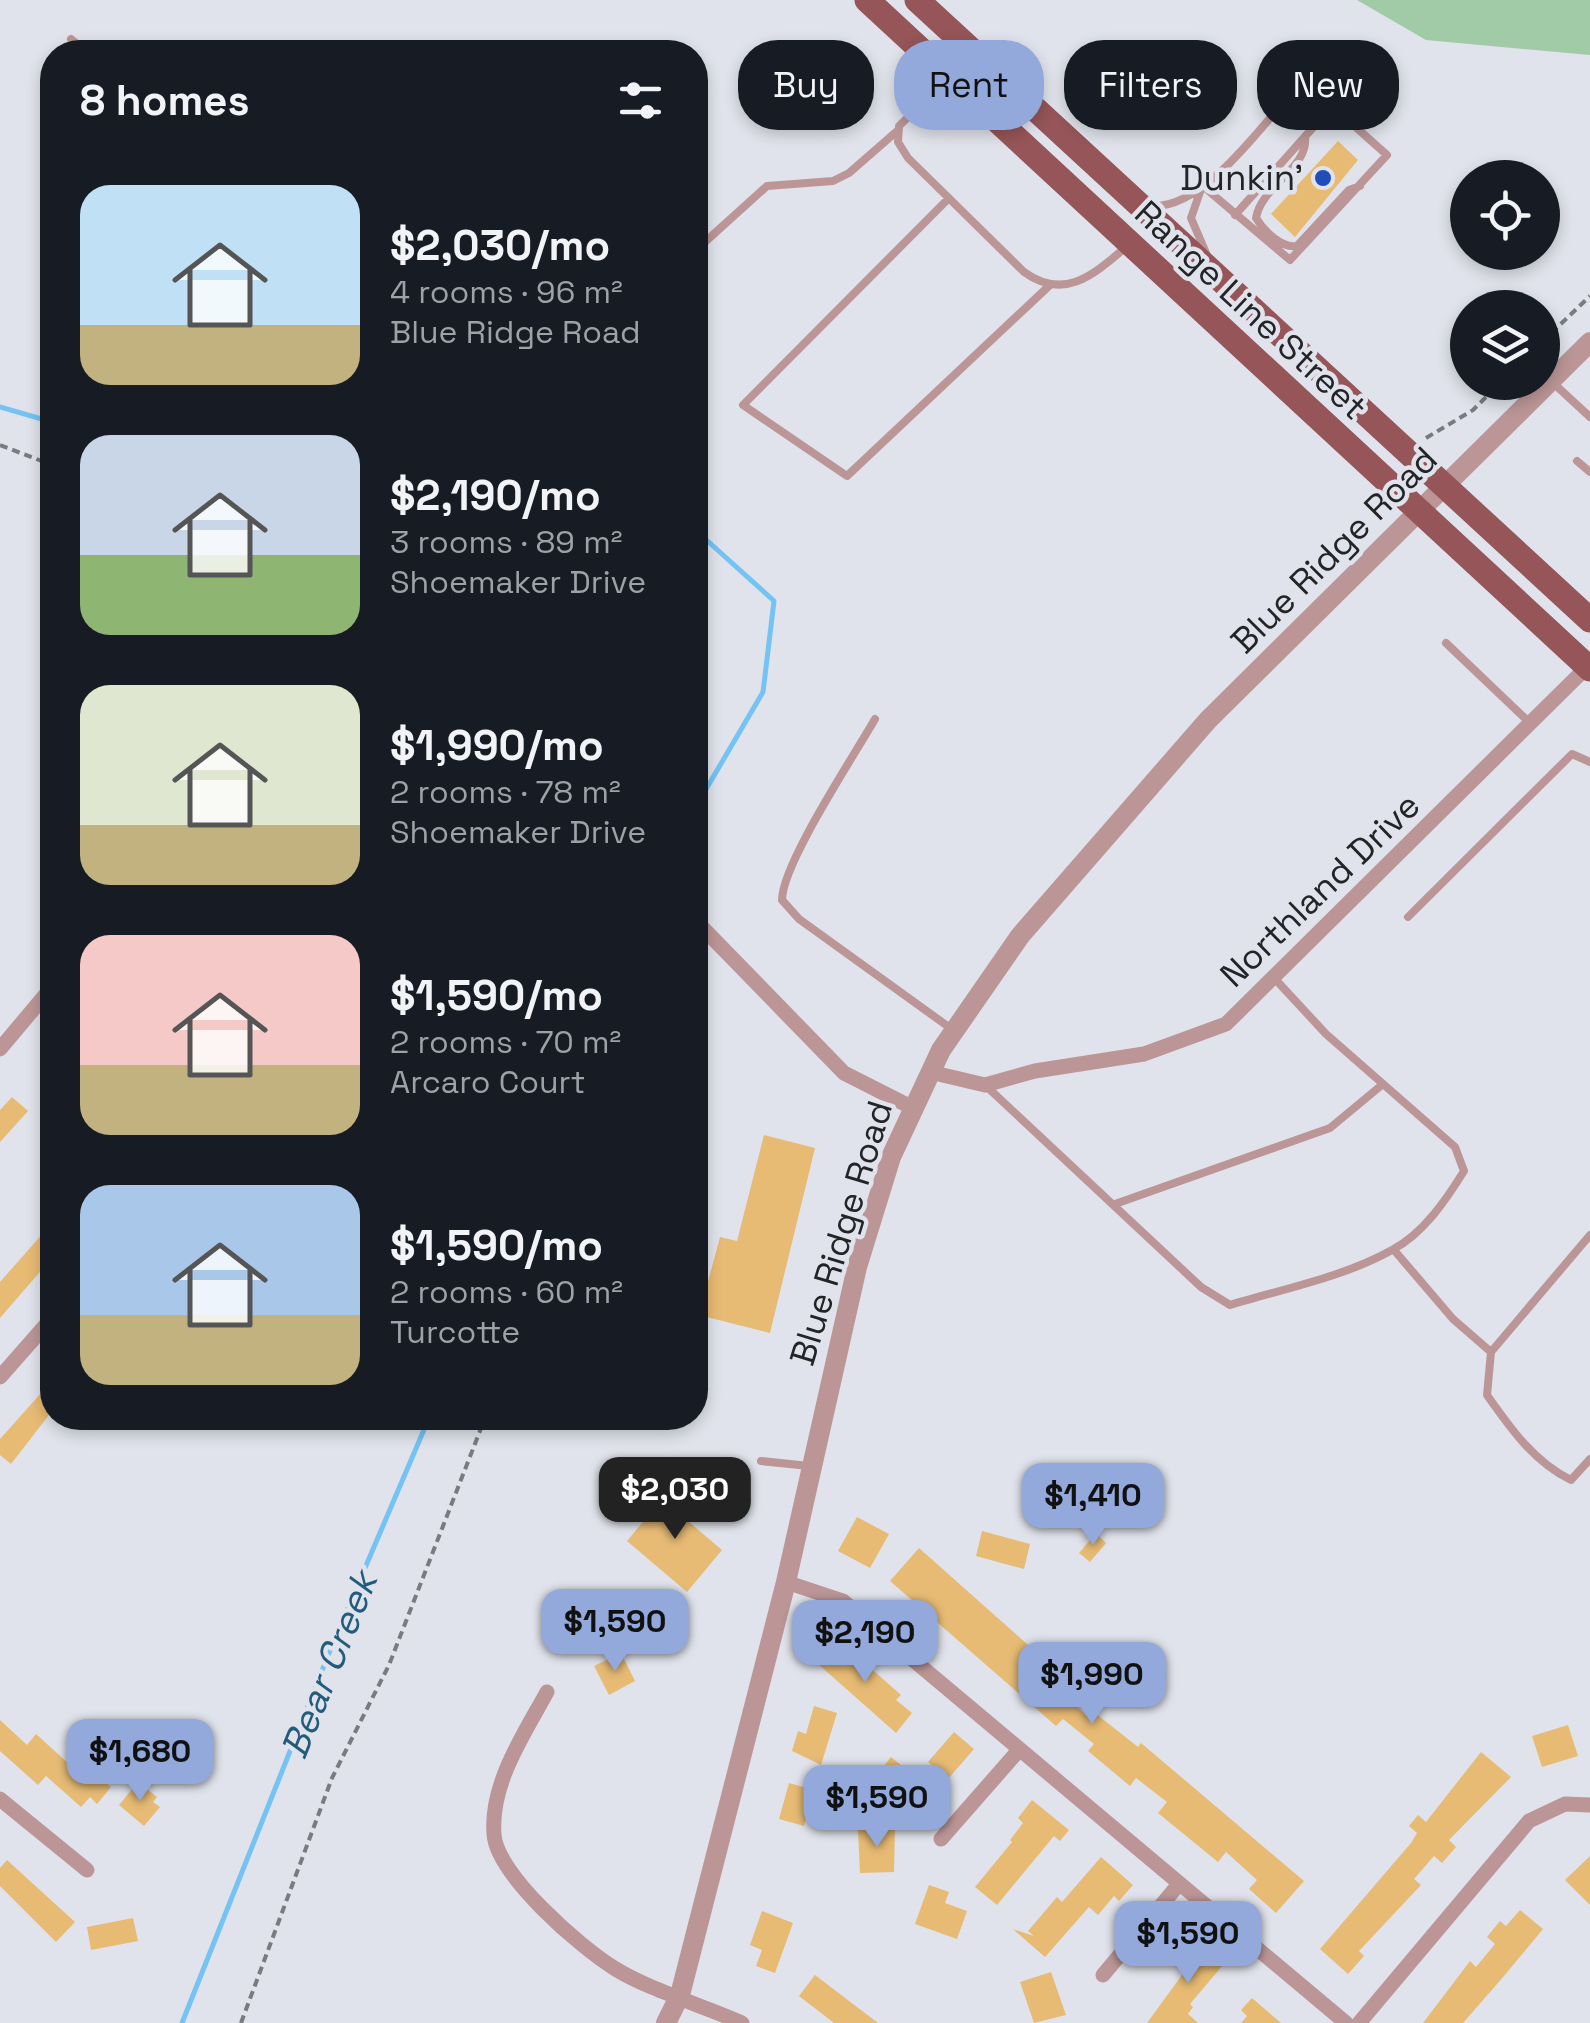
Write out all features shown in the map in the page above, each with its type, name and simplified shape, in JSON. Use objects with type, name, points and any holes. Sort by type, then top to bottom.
[{"type":"main road","name":"Range Line Street","points":[[867,0],[910,40]]},
{"type":"main road","points":[[887,0],[937,40]]},
{"type":"main road","name":"Range Line Street","points":[[917,0],[960,40]]},
{"type":"main road","name":"Range Line Street","points":[[1044,118],[1590,620]]},
{"type":"main road","name":"Range Line Street","points":[[1007,130],[1589,668]]},
{"type":"main road","points":[[1028,130],[1125,218],[1173,237]]},
{"type":"street","name":"Blue Ridge Road","points":[[1560,371],[1590,342]]},
{"type":"street","name":"Blue Ridge Road","points":[[666,2023],[680,1995],[786,1582],[809,1466],[857,1267],[912,1107],[930,1072],[954,1030],[1020,936],[1196,734],[1531,400]]},
{"type":"street","name":"Northland Drive","points":[[930,1072],[985,1085],[1034,1072],[1144,1054],[1226,1024],[1276,980],[1589,668]]},
{"type":"street","points":[[708,933],[844,1073],[912,1107]]},
{"type":"street","points":[[0,1049],[40,1001]]},
{"type":"street","points":[[0,1377],[40,1332]]},
{"type":"street","points":[[786,1582],[843,1600],[1346,2023]]},
{"type":"street","points":[[547,1692],[508,1763],[493,1829],[496,1855],[516,1884],[614,1969],[742,2023]]},
{"type":"street","points":[[941,1839],[1019,1750]]},
{"type":"street","points":[[0,1799],[87,1870]]},
{"type":"street","points":[[1359,2023],[1529,1822],[1565,1804],[1590,1805]]},
{"type":"street","points":[[1103,1975],[1180,1884]]},
{"type":"lane","points":[[708,239],[768,186],[833,181],[898,130]]},
{"type":"lane","points":[[1142,208],[1170,206],[1202,189],[1257,130]]},
{"type":"lane","points":[[1235,215],[1312,130]]},
{"type":"lane","points":[[1202,189],[1286,260],[1292,260],[1387,155],[1361,130]]},
{"type":"lane","points":[[896,132],[908,158],[948,198],[1024,272],[1050,285],[1071,286],[1092,276],[1129,244]]},
{"type":"lane","points":[[1306,137],[1302,156],[1260,204],[1256,218],[1261,226],[1284,245],[1298,246],[1350,190],[1361,187]]},
{"type":"lane","points":[[1202,189],[1191,218],[1206,251],[1205,266]]},
{"type":"lane","points":[[948,198],[743,405],[847,476],[1050,285]]},
{"type":"lane","points":[[1560,390],[1590,418]]},
{"type":"lane","points":[[1577,461],[1590,472]]},
{"type":"lane","points":[[1446,643],[1531,724]]},
{"type":"lane","points":[[875,719],[806,841],[782,889],[782,900],[799,920],[954,1030]]},
{"type":"lane","points":[[1408,917],[1572,754],[1590,762]]},
{"type":"lane","points":[[985,1085],[1201,1287],[1230,1304],[1309,1282],[1394,1250],[1442,1206],[1464,1171],[1455,1147],[1326,1034],[1276,980]]},
{"type":"lane","points":[[1116,1204],[1330,1128],[1384,1084]]},
{"type":"lane","points":[[1590,1235],[1491,1352],[1487,1395],[1515,1435],[1551,1471],[1571,1480],[1590,1459]]},
{"type":"lane","points":[[1394,1250],[1453,1319],[1491,1352]]},
{"type":"lane","points":[[761,1461],[809,1466]]},
{"type":"path","points":[[1560,325],[1590,296]]},
{"type":"path","points":[[1426,438],[1483,400]]},
{"type":"path","points":[[0,445],[40,460]]},
{"type":"path","points":[[240,2023],[332,1778],[389,1666],[480,1430]]},
{"type":"green space","points":[[1357,0],[1590,0],[1590,55],[1426,40]]},
{"type":"building","name":"Dunkin'","points":[[1338,141],[1358,160],[1295,237],[1271,214]]},
{"type":"building","points":[[12,1097],[28,1111],[0,1142],[0,1110]]},
{"type":"building","points":[[764,1135],[815,1148],[770,1333],[708,1317],[708,1282],[720,1237],[737,1241]]},
{"type":"building","points":[[40,1237],[40,1272],[0,1318],[0,1282]]},
{"type":"building","points":[[40,1394],[40,1427],[11,1464],[0,1455],[0,1439]]},
{"type":"building","points":[[682,1493],[700,1508],[689,1522],[722,1550],[687,1592],[627,1541],[662,1499],[670,1507]]},
{"type":"building","points":[[857,1517],[889,1534],[870,1568],[838,1551]]},
{"type":"building","points":[[982,1531],[1030,1544],[1024,1569],[976,1556]]},
{"type":"building","points":[[1096,1533],[1106,1543],[1090,1562],[1079,1553]]},
{"type":"building","points":[[919,1548],[1036,1652],[1026,1663],[1086,1715],[1090,1709],[1138,1747],[1141,1743],[1304,1881],[1276,1913],[1249,1889],[1257,1880],[1226,1852],[1218,1862],[1158,1813],[1167,1802],[1136,1778],[1130,1786],[1088,1751],[1094,1744],[1063,1719],[1056,1726],[890,1581]]},
{"type":"building","points":[[839,1640],[901,1695],[896,1700],[912,1713],[896,1733],[817,1663]]},
{"type":"building","points":[[621,1653],[635,1681],[609,1695],[594,1666]]},
{"type":"building","points":[[814,1706],[837,1713],[821,1765],[792,1751],[798,1731],[806,1734]]},
{"type":"building","points":[[0,1720],[27,1745],[36,1734],[80,1774],[87,1766],[111,1787],[97,1804],[90,1797],[81,1807],[46,1776],[38,1785],[0,1751]]},
{"type":"building","points":[[1568,1725],[1578,1756],[1542,1767],[1532,1736]]},
{"type":"building","points":[[954,1732],[974,1749],[948,1779],[928,1762]]},
{"type":"building","points":[[1481,1752],[1511,1777],[1449,1840],[1456,1847],[1442,1863],[1434,1856],[1414,1879],[1421,1885],[1359,1951],[1364,1956],[1348,1974],[1320,1949],[1411,1843],[1417,1833],[1409,1826],[1418,1815],[1426,1822]]},
{"type":"building","points":[[891,1757],[919,1780],[909,1793],[872,1781]]},
{"type":"building","points":[[138,1782],[157,1797],[153,1802],[160,1807],[144,1826],[119,1805]]},
{"type":"building","points":[[789,1783],[814,1790],[804,1826],[779,1819]]},
{"type":"building","points":[[1032,1800],[1069,1830],[1060,1841],[1054,1836],[997,1905],[975,1887],[1012,1842],[1023,1823],[1018,1818]]},
{"type":"building","points":[[895,1828],[894,1872],[860,1873],[858,1830]]},
{"type":"building","points":[[1590,1856],[1590,1905],[1565,1880]]},
{"type":"building","points":[[1101,1857],[1133,1885],[1119,1901],[1114,1896],[1098,1915],[1089,1907],[1045,1957],[1013,1929],[1034,1936],[1028,1931],[1057,1897],[1062,1902]]},
{"type":"building","points":[[7,1860],[75,1922],[56,1942],[0,1886],[0,1868]]},
{"type":"building","points":[[929,1885],[949,1892],[945,1903],[967,1911],[957,1939],[915,1924]]},
{"type":"building","points":[[1520,1910],[1543,1929],[1504,1976],[1463,2023],[1423,2023],[1470,1961],[1476,1967],[1495,1944],[1487,1937],[1500,1921],[1506,1926]]},
{"type":"building","points":[[762,1911],[793,1923],[775,1973],[756,1966],[762,1950],[750,1945]]},
{"type":"building","points":[[133,1918],[138,1941],[91,1950],[87,1927]]},
{"type":"building","points":[[1192,1938],[1223,1965],[1190,2004],[1193,2007],[1188,2014],[1198,2023],[1147,2023],[1190,1964],[1178,1954]]},
{"type":"building","points":[[1051,1972],[1066,2015],[1034,2023],[1020,1982]]},
{"type":"building","points":[[815,1975],[878,2023],[834,2023],[799,1996]]},
{"type":"building","points":[[1252,1998],[1281,2023],[1241,2023],[1247,2016],[1241,2010]]},
{"type":"waterway","name":"Bear Creek","points":[[0,407],[40,419]]},
{"type":"waterway","name":"Bear Creek","points":[[708,541],[774,601],[763,692],[708,786]]},
{"type":"waterway","name":"Bear Creek","points":[[182,2023],[333,1643],[424,1430]]},
{"type":"place","name":"Dunkin'","points":[[1323,178]]}]
